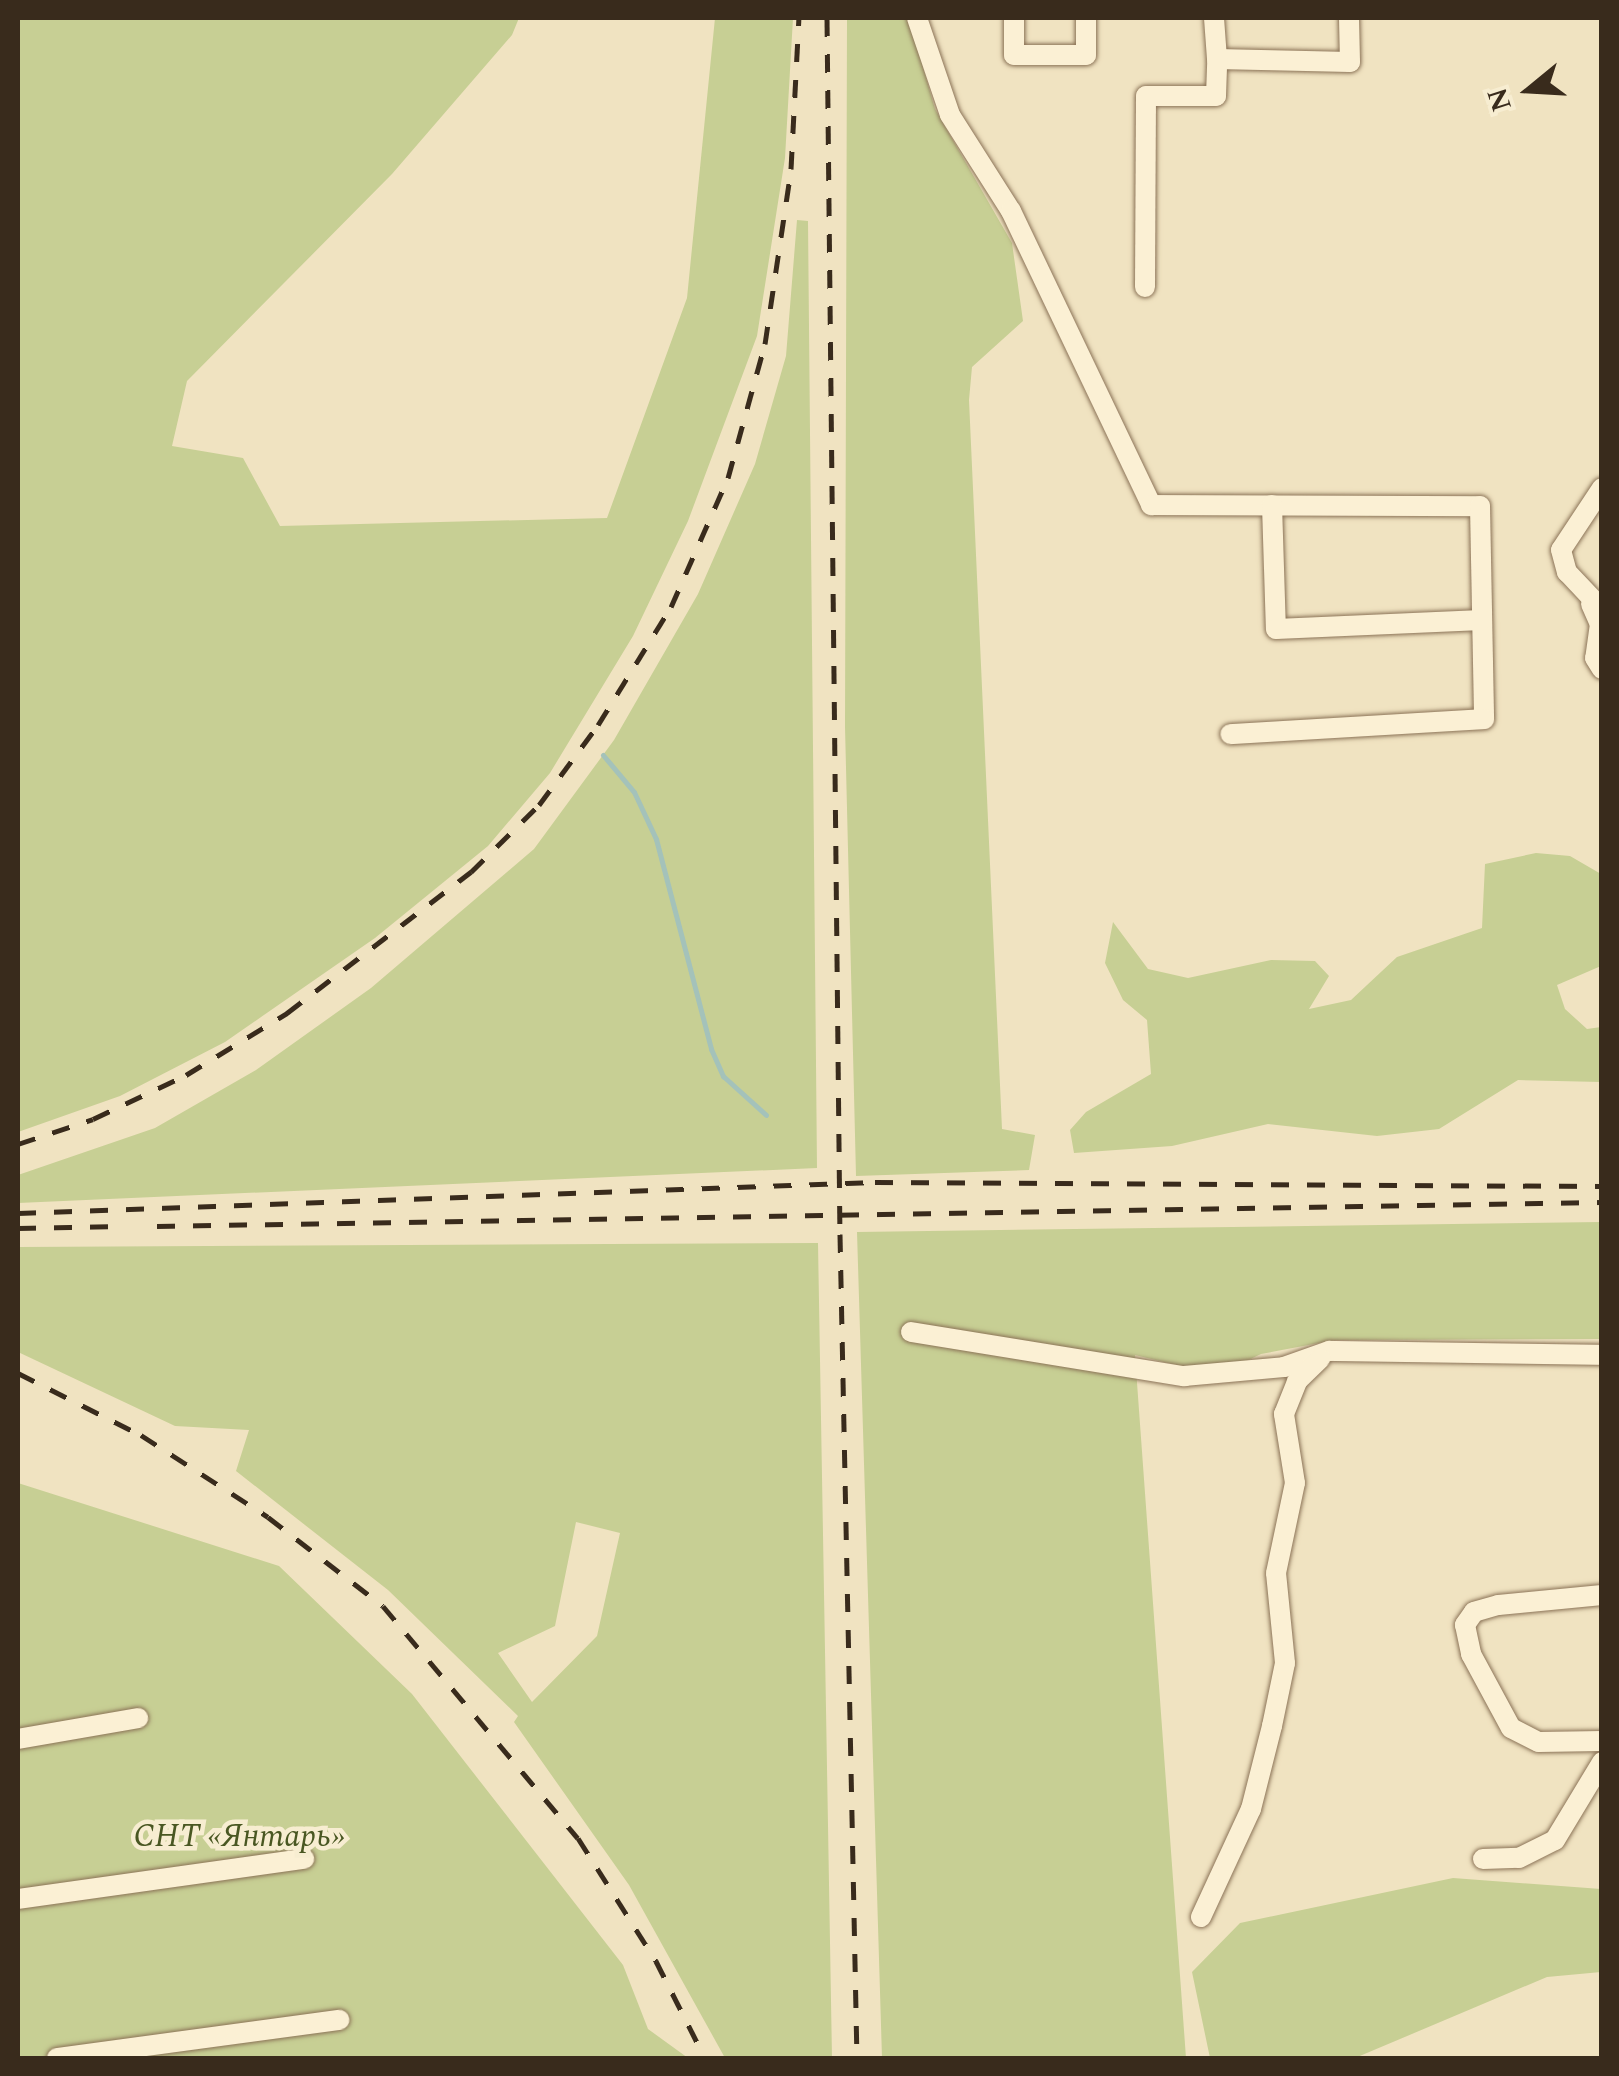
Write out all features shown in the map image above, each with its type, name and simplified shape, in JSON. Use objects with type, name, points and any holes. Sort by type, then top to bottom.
[{"type":"street","points":[[917,18],[950,115],[1011,211],[1152,505],[1480,506],[1484,719],[1230,734]]},
{"type":"street","points":[[1014,18],[1014,55],[1086,54],[1086,18]]},
{"type":"street","points":[[1145,287],[1146,96],[1216,96],[1214,18]]},
{"type":"street","points":[[1217,59],[1350,62],[1348,18]]},
{"type":"street","points":[[1602,488],[1561,550],[1567,572],[1596,606],[1600,624],[1595,658],[1602,669]]},
{"type":"street","points":[[1272,505],[1276,628],[1482,620]]},
{"type":"street","points":[[912,1332],[1184,1376],[1284,1368],[1329,1351],[1602,1355]]},
{"type":"street","points":[[1202,1918],[1250,1809],[1284,1664],[1276,1572],[1295,1484],[1284,1414],[1297,1381],[1329,1351]]},
{"type":"street","points":[[1602,1595],[1498,1605],[1474,1612],[1464,1625],[1478,1669],[1511,1728],[1539,1742],[1602,1742]]},
{"type":"street","points":[[18,1739],[138,1718]]},
{"type":"street","points":[[1483,1859],[1519,1858],[1555,1840],[1602,1762]]},
{"type":"street","points":[[18,1899],[304,1859]]},
{"type":"street","points":[[58,2058],[340,2020]]},
{"type":"green space","points":[[18,18],[519,18],[512,35],[392,174],[187,381],[172,446],[243,458],[280,526],[607,518],[687,298],[715,18],[793,18],[785,158],[757,336],[688,521],[633,636],[550,773],[488,846],[375,938],[225,1042],[120,1096],[18,1132]]},
{"type":"green space","points":[[847,18],[909,18],[935,109],[1012,243],[1023,321],[972,367],[969,400],[1002,1129],[1035,1135],[1029,1170],[856,1176],[845,727]]},
{"type":"green space","points":[[797,220],[808,221],[817,1168],[18,1203],[18,1175],[155,1128],[256,1070],[371,988],[534,849],[614,740],[698,594],[755,464],[786,356]]},
{"type":"green space","points":[[1536,853],[1570,856],[1601,874],[1601,966],[1557,985],[1565,1009],[1587,1029],[1601,1027],[1601,1082],[1518,1080],[1439,1129],[1377,1136],[1268,1124],[1172,1146],[1074,1153],[1070,1130],[1086,1112],[1151,1074],[1147,1020],[1123,1000],[1105,963],[1113,922],[1148,969],[1188,978],[1271,960],[1315,961],[1329,976],[1309,1009],[1351,1000],[1397,957],[1482,928],[1485,864]]},
{"type":"green space","points":[[1601,1222],[1601,1339],[1335,1340],[1261,1354],[1217,1375],[1135,1355],[1186,2058],[882,2058],[857,1232]]},
{"type":"green space","points":[[818,1243],[832,2058],[725,2058],[629,1885],[514,1722],[518,1716],[388,1590],[236,1471],[249,1430],[175,1426],[18,1352],[18,1247]],"holes":[[[576,1522],[620,1533],[597,1636],[532,1702],[498,1653],[555,1626]]]},
{"type":"green space","name":"СНТ «Янтарь»","points":[[18,1483],[279,1566],[412,1694],[623,1965],[648,2029],[688,2058],[18,2058]]},
{"type":"green space","points":[[1453,1878],[1601,1889],[1601,1972],[1547,1977],[1355,2058],[1210,2058],[1192,1972],[1240,1923]]},
{"type":"waterway","points":[[603,755],[634,792],[656,839],[711,1049],[723,1076],[766,1115]]},
{"type":"railway","points":[[18,1144],[93,1119],[186,1075],[287,1013],[471,872],[539,805],[598,725],[671,607],[728,478],[765,344],[791,169],[799,18]]},
{"type":"railway","points":[[827,18],[840,1234],[857,2058]]},
{"type":"railway","points":[[18,1213],[875,1182],[1602,1186]]},
{"type":"railway","points":[[157,1226],[1602,1202]]},
{"type":"railway","points":[[18,1228],[122,1226]]},
{"type":"railway","points":[[18,1373],[141,1435],[268,1517],[383,1606],[578,1838],[656,1961],[705,2058]]}]
